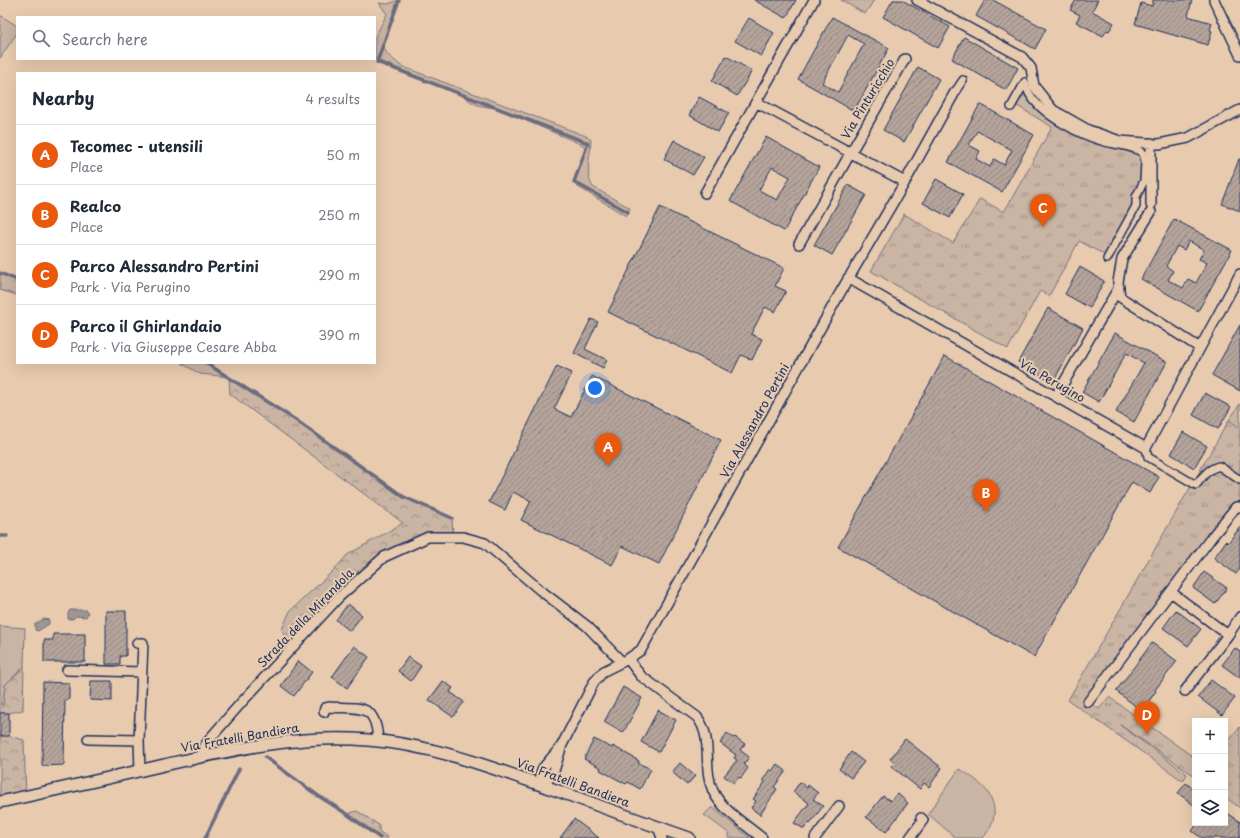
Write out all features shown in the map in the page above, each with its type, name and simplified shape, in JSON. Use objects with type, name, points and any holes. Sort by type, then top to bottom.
[{"type":"street","points":[[705,193],[814,0]]},
{"type":"street","points":[[917,0],[1022,57],[1032,68],[1034,86],[1053,110],[1088,130],[1120,141],[1159,144],[1188,138],[1240,110]]},
{"type":"street","points":[[1214,0],[1240,55]]},
{"type":"street","name":"Via Pinturicchio","points":[[799,244],[905,59]]},
{"type":"street","points":[[955,92],[962,80]]},
{"type":"street","points":[[1011,107],[1024,82],[1029,94],[1039,105],[1052,116],[1079,133],[1103,142],[1138,149],[1143,153],[1145,161],[1144,181],[1136,197],[1136,206],[1107,259]]},
{"type":"street","name":"Via Alessandro Pertini","points":[[538,784],[544,768],[562,745],[594,682],[604,671],[641,650],[848,278],[905,182],[955,92]]},
{"type":"street","name":"Via Pinturicchio","points":[[756,102],[905,182]]},
{"type":"street","name":"Via Perugino","points":[[1058,391],[1119,287],[1119,274],[1122,260],[1151,208],[1151,143]]},
{"type":"street","points":[[1240,274],[1146,448],[1148,457],[1196,485],[1203,475],[1211,468],[1219,466],[1240,480]]},
{"type":"street","name":"Via Perugino","points":[[848,278],[1146,448]]},
{"type":"street","points":[[1119,287],[1120,297],[1200,348]]},
{"type":"street","points":[[1088,702],[1216,532],[1236,508],[1240,507]]},
{"type":"street","name":"Strada della Mirandola","points":[[201,751],[222,724],[339,597],[384,557],[428,537],[463,537],[485,543],[540,590],[588,626],[641,676],[697,716],[701,722],[705,735],[708,776],[713,792],[722,805],[762,838]]},
{"type":"street","points":[[1171,592],[1228,635]]},
{"type":"street","points":[[1185,691],[1240,617]]},
{"type":"street","points":[[137,643],[143,643],[140,771]]},
{"type":"street","points":[[67,670],[142,672]]},
{"type":"street","points":[[324,712],[325,708],[328,707],[364,709],[374,717],[378,730],[378,741]]},
{"type":"street","points":[[88,739],[140,740]]},
{"type":"street","name":"Via Fratelli Bandiera","points":[[0,802],[220,753],[287,742],[330,739],[378,741],[451,755],[493,768],[685,838]]},
{"type":"street","points":[[815,838],[839,806]]},
{"type":"street","points":[[910,838],[923,820],[921,818]]},
{"type":"street","points":[[658,827],[662,838]]},
{"type":"green space","points":[[399,0],[383,45],[387,54],[401,66],[586,136],[591,140],[588,170],[590,182],[593,187],[630,208],[626,216],[575,185],[574,182],[586,149],[583,145],[496,108],[474,103],[463,95],[376,59],[376,35],[387,14],[379,3],[388,4]]},
{"type":"green space","points":[[841,0],[874,0],[865,14]]},
{"type":"green space","points":[[0,15],[16,25],[16,34],[0,58],[0,35],[2,33],[0,32]]},
{"type":"green space","points":[[1025,83],[1038,105],[1143,153],[1144,177],[1134,207],[1107,256],[1079,241],[1049,296],[1040,291],[1008,349],[871,271],[904,214],[953,243],[980,199],[1004,212],[1052,127],[1014,104]]},
{"type":"green space","points":[[0,273],[16,280],[16,295],[0,290]]},
{"type":"green space","points":[[183,364],[208,364],[229,377],[200,374]]},
{"type":"green space","points":[[229,377],[297,421],[404,497],[452,518],[453,537],[428,537],[384,557],[289,651],[282,629],[290,611],[335,569],[347,555],[403,523],[230,394]]},
{"type":"green space","points":[[1240,404],[1240,429],[1229,420]]},
{"type":"green space","points":[[1229,420],[1240,428],[1240,507],[1089,702],[1099,709],[1109,697],[1192,756],[1192,774],[1120,725],[1187,774],[1183,781],[1068,700]]},
{"type":"green space","points":[[0,626],[25,628],[24,667],[5,685],[3,706],[0,703]]},
{"type":"green space","points":[[24,667],[23,710],[0,713],[0,703],[3,705],[5,685]]},
{"type":"green space","points":[[1240,727],[1240,808],[1228,799],[1228,742]]},
{"type":"green space","points":[[0,736],[9,736],[24,740],[26,797],[0,802]]},
{"type":"green space","points":[[959,769],[978,782],[991,798],[994,807],[994,817],[983,838],[956,838],[928,814]]},
{"type":"green space","points":[[712,807],[750,838],[728,838],[730,834],[704,815]]},
{"type":"green space","points":[[357,811],[379,825],[379,831],[388,838],[380,838],[347,814]]},
{"type":"shaded area","points":[[70,610],[86,610],[88,613],[86,617],[76,616],[73,619],[68,619],[68,613]]},
{"type":"shaded area","points":[[44,619],[49,620],[49,624],[38,631],[35,630],[35,624]]},
{"type":"building","points":[[754,0],[796,0],[786,18]]},
{"type":"building","points":[[893,0],[902,0],[950,27],[938,48],[883,17]]},
{"type":"building","points":[[985,0],[993,0],[1046,29],[1035,49],[976,16]]},
{"type":"building","points":[[1076,0],[1098,0],[1092,11],[1114,23],[1109,31],[1107,30],[1103,36],[1076,22],[1080,15],[1070,10]]},
{"type":"building","points":[[1153,0],[1192,0],[1188,16],[1212,23],[1210,30],[1212,31],[1208,45],[1135,24],[1141,3],[1152,6]]},
{"type":"building","points":[[832,17],[889,48],[854,111],[798,79]],"holes":[[[848,35],[864,44],[838,92],[822,83]]]},
{"type":"building","points":[[749,18],[774,33],[761,56],[735,41]]},
{"type":"building","points":[[964,37],[1018,68],[1006,90],[952,59]]},
{"type":"building","points":[[726,56],[752,71],[737,96],[712,81]]},
{"type":"building","points":[[918,67],[939,79],[904,142],[883,130]]},
{"type":"building","points":[[699,97],[729,113],[718,132],[689,115]]},
{"type":"building","points":[[980,104],[1034,135],[1002,192],[948,162]],"holes":[[[977,131],[1012,150],[1004,165],[994,159],[990,167],[976,159],[980,151],[969,145]]]},
{"type":"building","points":[[766,137],[819,167],[784,231],[730,201]],"holes":[[[772,167],[790,177],[777,200],[759,190]]]},
{"type":"building","points":[[674,140],[704,157],[693,175],[664,159]]},
{"type":"building","points":[[1240,159],[1240,211],[1222,204]]},
{"type":"building","points":[[936,179],[963,194],[950,218],[923,203]]},
{"type":"building","points":[[848,185],[866,195],[832,255],[814,245]]},
{"type":"building","points":[[660,207],[784,268],[775,286],[786,291],[775,312],[765,307],[751,334],[762,339],[752,360],[741,355],[732,373],[608,312]]},
{"type":"building","points":[[1174,219],[1232,250],[1198,311],[1141,279]],"holes":[[[1189,241],[1204,250],[1199,259],[1207,263],[1196,283],[1188,279],[1183,288],[1168,280],[1173,271],[1166,266],[1177,246],[1184,250]]]},
{"type":"building","points":[[1080,267],[1104,281],[1090,308],[1065,294]]},
{"type":"building","points":[[1048,308],[1083,328],[1053,382],[1018,362]]},
{"type":"building","points":[[591,319],[598,322],[585,349],[607,360],[603,368],[574,353]]},
{"type":"building","points":[[1240,325],[1240,391],[1212,375]]},
{"type":"building","points":[[1115,333],[1167,362],[1134,422],[1116,412],[1144,363],[1126,353],[1099,402],[1082,392]]},
{"type":"building","points":[[945,356],[1159,477],[1150,493],[1132,482],[1034,657],[838,547]]},
{"type":"building","points":[[557,366],[572,373],[554,409],[571,417],[592,376],[721,440],[659,564],[622,546],[612,565],[521,520],[531,501],[513,492],[505,510],[489,502]]},
{"type":"building","points":[[1205,393],[1231,407],[1218,429],[1193,415]]},
{"type":"building","points":[[1183,432],[1207,446],[1194,468],[1171,454]]},
{"type":"building","points":[[1240,527],[1240,569],[1236,574],[1214,558],[1226,541],[1228,543]]},
{"type":"building","points":[[1204,572],[1227,588],[1215,604],[1193,588]]},
{"type":"building","points":[[348,604],[362,615],[350,631],[336,620]]},
{"type":"building","points":[[1176,610],[1201,629],[1188,646],[1163,628]]},
{"type":"building","points":[[106,611],[126,611],[126,656],[120,656],[120,664],[106,664]]},
{"type":"building","points":[[53,634],[85,634],[85,662],[44,662],[44,640],[53,640]]},
{"type":"building","points":[[1152,643],[1177,661],[1155,690],[1156,691],[1142,711],[1116,691]]},
{"type":"building","points":[[354,646],[369,657],[347,688],[332,677]]},
{"type":"building","points":[[1235,648],[1240,652],[1240,678],[1222,665]]},
{"type":"building","points":[[408,657],[421,666],[411,681],[398,671]]},
{"type":"building","points":[[298,661],[312,672],[294,696],[281,686]]},
{"type":"building","points":[[1211,680],[1235,698],[1222,715],[1198,697]]},
{"type":"building","points":[[91,681],[112,681],[112,701],[90,700]]},
{"type":"building","points":[[443,681],[453,688],[450,692],[464,702],[453,717],[429,700]]},
{"type":"building","points":[[43,682],[69,683],[69,699],[65,700],[64,765],[42,766]]},
{"type":"building","points":[[623,687],[642,698],[623,733],[604,722]]},
{"type":"building","points":[[658,710],[676,720],[659,752],[641,742]]},
{"type":"building","points":[[0,713],[9,713],[9,736],[0,736]]},
{"type":"building","points":[[727,733],[745,744],[740,750],[749,757],[744,764],[748,768],[741,778],[739,777],[734,783],[724,776],[737,760],[734,758],[736,755],[720,743]]},
{"type":"building","points":[[594,739],[612,748],[613,746],[639,761],[638,763],[651,769],[640,789],[628,782],[626,784],[600,770],[601,768],[584,759]]},
{"type":"building","points":[[905,739],[942,768],[929,787],[924,783],[920,789],[891,766],[895,762],[890,759]]},
{"type":"building","points":[[851,752],[864,762],[851,778],[839,769]]},
{"type":"building","points":[[680,763],[695,776],[687,785],[672,772]]},
{"type":"building","points":[[777,764],[786,771],[774,787],[777,789],[760,815],[751,808],[756,801],[753,799],[765,782],[763,780],[770,769],[772,771]]},
{"type":"building","points":[[800,782],[807,788],[808,785],[818,793],[813,799],[823,806],[810,824],[808,823],[804,829],[794,823],[809,803],[793,792]]},
{"type":"building","points":[[1186,783],[1192,788],[1192,804],[1178,793]]},
{"type":"building","points":[[897,793],[908,803],[886,832],[866,817],[883,796],[891,801]]},
{"type":"building","points":[[1228,813],[1240,822],[1240,838],[1202,838],[1192,831],[1196,826],[1228,826]]},
{"type":"building","points":[[574,819],[599,838],[560,838]]},
{"type":"waterway","points":[[399,0],[377,62],[588,143],[574,182],[628,212]]},
{"type":"waterway","points":[[0,273],[16,280]]},
{"type":"waterway","points":[[208,364],[297,421],[404,497],[452,518]]},
{"type":"waterway","points":[[0,536],[7,536]]},
{"type":"waterway","points":[[265,757],[380,838]]},
{"type":"waterway","points":[[205,838],[239,769]]},
{"type":"place","name":"Parco Alessandro Pertini","points":[[1043,227]]},
{"type":"place","name":"Tecomec - utensili","points":[[608,466]]},
{"type":"place","name":"Realco","points":[[986,512]]},
{"type":"place","name":"Parco il Ghirlandaio","points":[[1147,734]]}]
